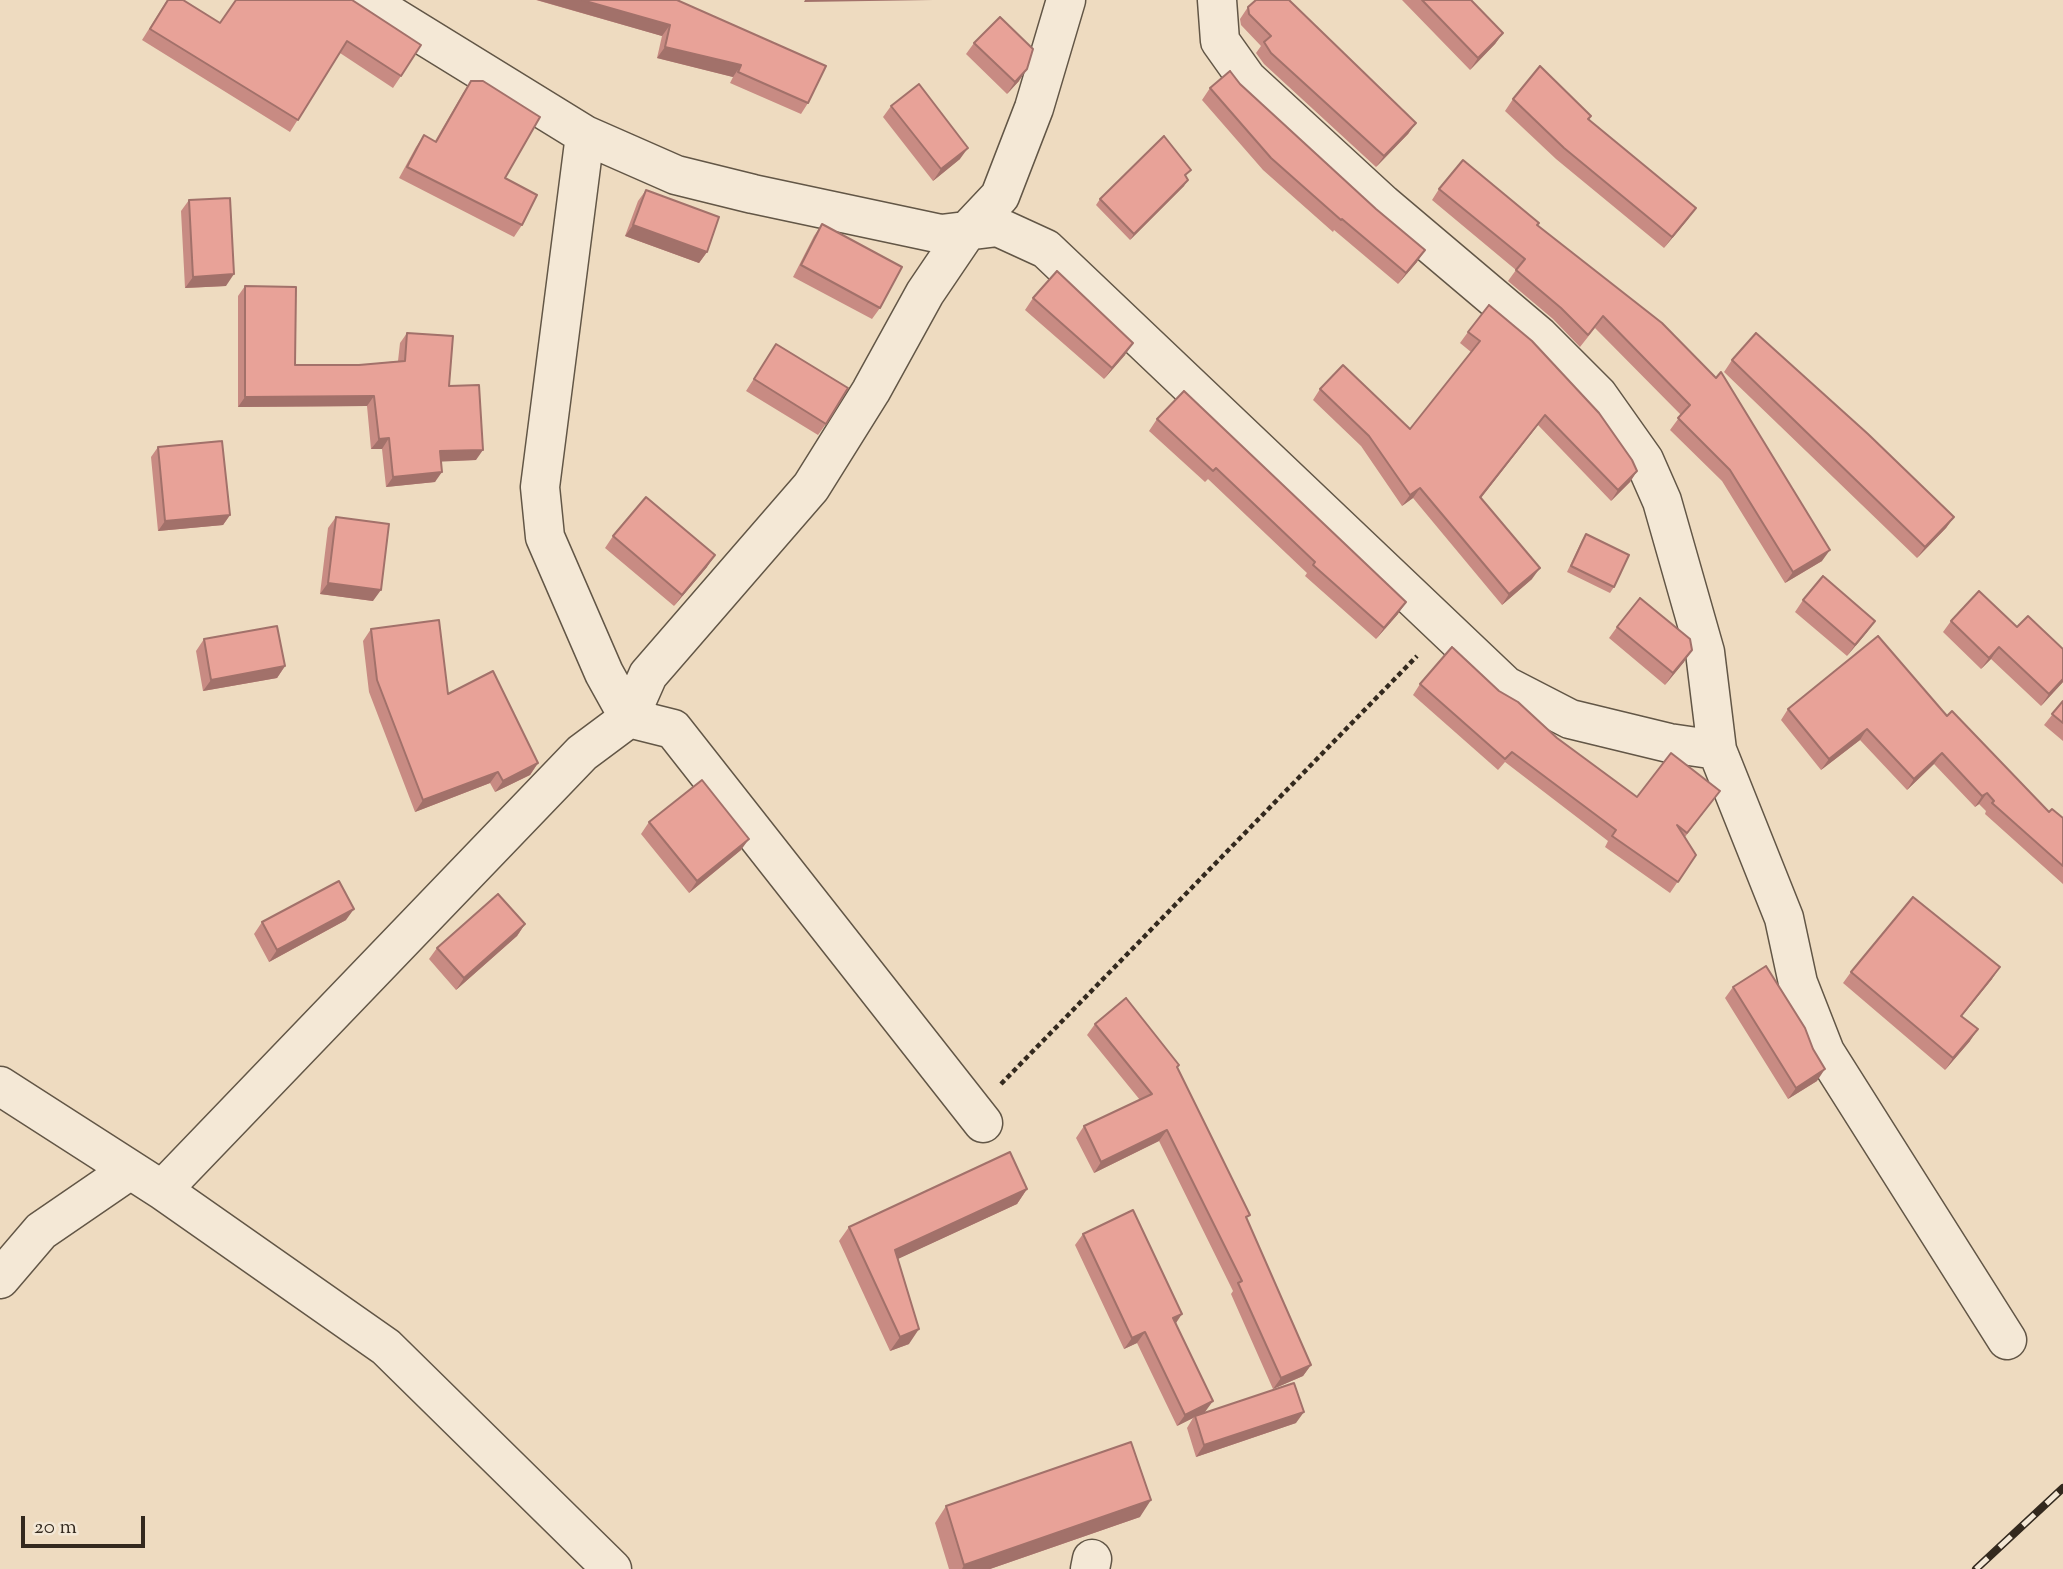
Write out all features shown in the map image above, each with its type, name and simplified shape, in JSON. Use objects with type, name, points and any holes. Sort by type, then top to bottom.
[{"type":"street","points":[[366,0],[585,135],[676,175],[941,234],[998,227],[1046,249],[1506,686],[1570,719],[1669,743],[1717,750]]},
{"type":"street","points":[[162,1190],[582,753],[629,718],[648,676],[811,487],[871,391],[925,293],[967,230],[1000,196],[1034,107],[1066,0]]},
{"type":"street","points":[[1217,0],[1220,41],[1247,79],[1382,204],[1539,336],[1598,395],[1644,460],[1662,501],[1705,652],[1717,750],[1784,918],[1798,983],[1825,1052],[2007,1340]]},
{"type":"street","points":[[585,135],[540,487],[545,537],[604,673],[629,718],[673,729],[978,1117]]},
{"type":"street","points":[[0,1086],[162,1190],[386,1347],[612,1569]]},
{"type":"street","points":[[0,1279],[41,1231],[130,1170]]},
{"type":"path","points":[[978,1117],[1445,628]]},
{"type":"building","points":[[168,0],[183,0],[220,23],[236,0],[352,0],[421,45],[401,76],[347,41],[298,120],[150,29]]},
{"type":"building","points":[[582,0],[677,0],[826,66],[808,103],[738,72],[741,65],[665,47],[670,25]]},
{"type":"building","points":[[1256,0],[1289,0],[1416,123],[1384,156],[1271,53],[1264,42],[1271,36],[1249,14],[1248,7]]},
{"type":"building","points":[[1422,0],[1471,0],[1503,33],[1478,58]]},
{"type":"building","points":[[1000,17],[1033,49],[1027,69],[1015,82],[974,43]]},
{"type":"building","points":[[1540,66],[1591,116],[1588,119],[1696,208],[1672,237],[1564,148],[1513,99]]},
{"type":"building","points":[[1230,71],[1240,84],[1376,209],[1425,250],[1406,273],[1271,158],[1210,88]]},
{"type":"building","points":[[471,81],[483,81],[540,117],[505,178],[537,195],[522,225],[407,167],[424,135],[436,142]]},
{"type":"building","points":[[919,84],[968,148],[941,169],[891,106]]},
{"type":"building","points":[[1164,136],[1191,170],[1185,175],[1188,180],[1134,234],[1100,199]]},
{"type":"building","points":[[1463,160],[1539,223],[1537,225],[1662,323],[1716,378],[1721,372],[1830,550],[1793,572],[1730,470],[1678,418],[1690,405],[1603,316],[1588,335],[1516,270],[1525,259],[1439,189]]},
{"type":"building","points":[[646,190],[719,217],[707,252],[633,225]]},
{"type":"building","points":[[230,198],[234,274],[193,277],[189,200]]},
{"type":"building","points":[[822,224],[902,267],[880,308],[801,265]]},
{"type":"building","points":[[1057,271],[1133,343],[1112,368],[1033,298]]},
{"type":"building","points":[[245,286],[296,287],[295,365],[359,365],[405,361],[407,333],[453,336],[449,386],[479,385],[483,450],[440,451],[442,472],[393,477],[389,438],[379,439],[374,396],[245,397]]},
{"type":"building","points":[[1489,305],[1532,341],[1599,413],[1637,471],[1618,490],[1545,415],[1480,497],[1540,568],[1509,594],[1420,488],[1410,495],[1369,436],[1320,389],[1343,365],[1410,429],[1480,341],[1468,332]]},
{"type":"building","points":[[1756,333],[1868,434],[1954,517],[1925,547],[1732,360]]},
{"type":"building","points":[[776,344],[848,388],[826,424],[754,379]]},
{"type":"building","points":[[1184,391],[1406,602],[1384,628],[1313,565],[1315,562],[1216,468],[1213,471],[1157,419]]},
{"type":"building","points":[[222,441],[230,515],[165,521],[158,447]]},
{"type":"building","points":[[646,497],[715,555],[682,595],[613,536]]},
{"type":"building","points":[[336,517],[389,524],[381,590],[328,583]]},
{"type":"building","points":[[1586,534],[1629,555],[1614,587],[1571,566]]},
{"type":"building","points":[[1823,576],[1875,621],[1855,645],[1803,600]]},
{"type":"building","points":[[1979,591],[2017,627],[2028,616],[2063,649],[2063,679],[2049,694],[1999,647],[1989,658],[1951,621]]},
{"type":"building","points":[[1640,598],[1690,639],[1692,650],[1673,673],[1617,627]]},
{"type":"building","points":[[439,620],[448,694],[493,671],[538,763],[503,781],[498,772],[423,800],[377,680],[371,629]]},
{"type":"building","points":[[277,626],[285,666],[211,680],[204,639]]},
{"type":"building","points":[[1878,636],[1947,716],[1952,711],[2049,812],[2052,809],[2063,818],[2063,866],[1992,803],[1994,801],[1987,793],[1982,796],[1942,753],[1914,779],[1867,729],[1829,759],[1788,709]]},
{"type":"building","points":[[1452,647],[1499,691],[1518,702],[1557,738],[1637,797],[1671,753],[1720,791],[1687,833],[1677,825],[1696,855],[1678,882],[1612,836],[1616,830],[1512,752],[1505,759],[1420,684]]},
{"type":"building","points":[[2063,701],[2063,723],[2052,714]]},
{"type":"building","points":[[702,780],[749,839],[697,881],[649,822]]},
{"type":"building","points":[[339,881],[354,909],[277,950],[262,922]]},
{"type":"building","points":[[498,894],[525,924],[464,978],[437,948]]},
{"type":"building","points":[[1913,897],[2000,967],[1961,1016],[1978,1029],[1953,1058],[1851,972]]},
{"type":"building","points":[[1766,966],[1805,1028],[1825,1069],[1796,1088],[1733,987]]},
{"type":"building","points":[[1126,998],[1179,1065],[1177,1067],[1250,1215],[1246,1217],[1311,1365],[1281,1378],[1238,1283],[1242,1281],[1167,1130],[1101,1162],[1084,1126],[1152,1094],[1095,1024]]},
{"type":"building","points":[[1010,1152],[1027,1189],[895,1250],[919,1329],[900,1337],[849,1227]]},
{"type":"building","points":[[1133,1210],[1182,1314],[1173,1318],[1213,1401],[1185,1415],[1145,1332],[1132,1338],[1083,1234]]},
{"type":"building","points":[[1294,1383],[1304,1412],[1204,1445],[1195,1416]]},
{"type":"building","points":[[1131,1442],[1151,1500],[964,1565],[946,1506]]},
{"type":"railway","points":[[1976,1569],[2063,1488]]}]
